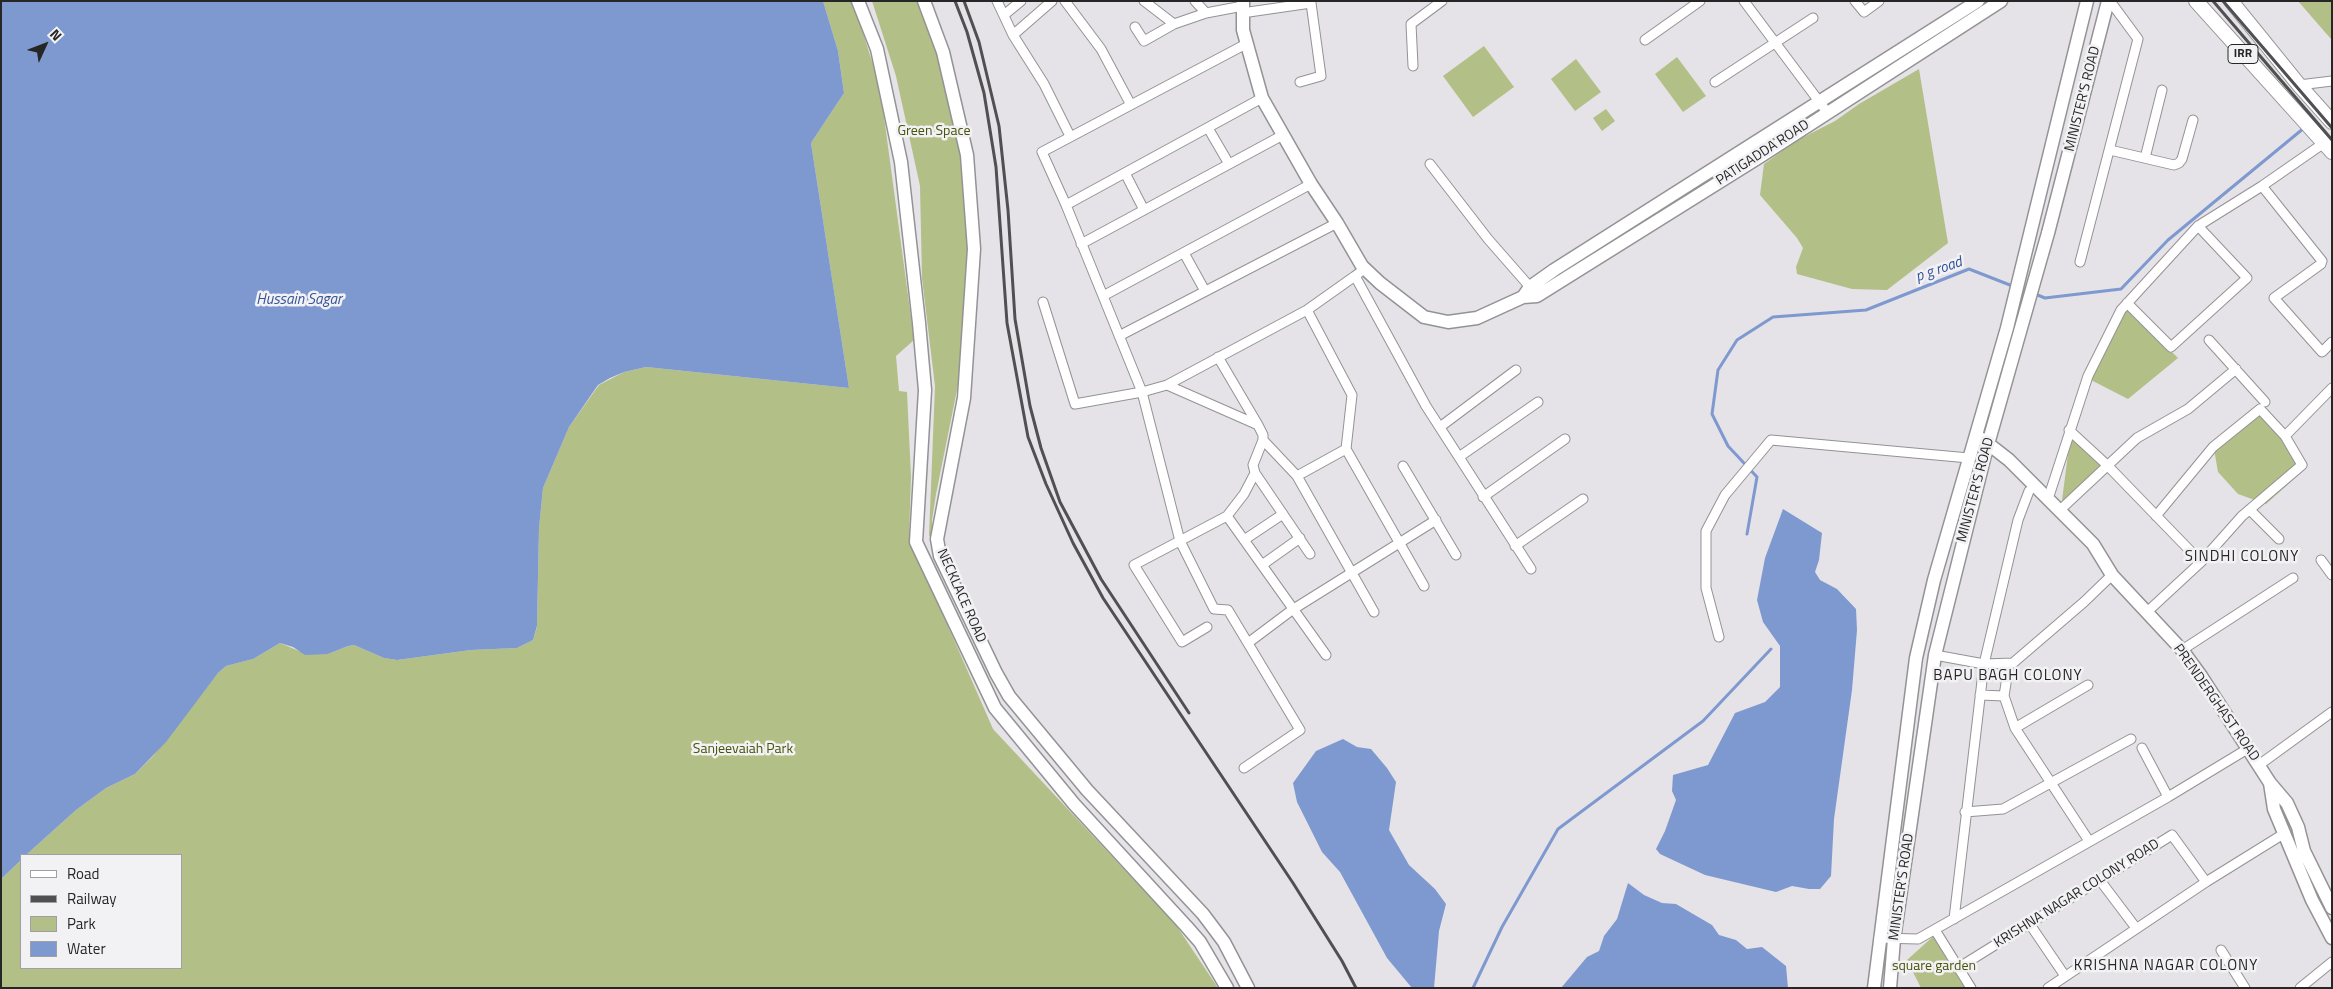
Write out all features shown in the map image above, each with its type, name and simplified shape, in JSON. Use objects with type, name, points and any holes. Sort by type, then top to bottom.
[{"type":"main road","name":"NECKLACE ROAD","points":[[858,1],[877,49],[901,162],[919,323],[926,390],[916,542],[995,708],[1074,804],[1200,942],[1227,988]]},
{"type":"main road","name":"NECKLACE ROAD","points":[[924,1],[943,52],[967,154],[974,249],[964,398],[937,538],[940,556],[996,674],[1009,696],[1087,790],[1203,914],[1217,932],[1248,988]]},
{"type":"main road","name":"PATIGADDA ROAD","points":[[1360,272],[1424,316],[1434,320],[1461,322],[1477,318],[1527,292],[1634,218],[1978,1]]},
{"type":"main road","name":"PATIGADDA ROAD","points":[[1527,292],[1537,296],[1761,156],[2001,1]]},
{"type":"main road","name":"MINISTER'S ROAD","points":[[1874,988],[1916,658],[1934,580],[2007,328],[2087,1]]},
{"type":"main road","name":"MINISTER'S ROAD","points":[[1890,988],[1894,939],[1934,655],[1987,446],[2021,332],[2109,1]]},
{"type":"main road","name":"IRR","points":[[2196,1],[2325,144]]},
{"type":"main road","name":"IRR","points":[[2231,1],[2303,90],[2331,121]]},
{"type":"main road","points":[[1243,7],[1246,44],[1262,98],[1311,184],[1337,223],[1360,272]]},
{"type":"main road","points":[[1634,218],[1642,230]]},
{"type":"main road","name":"PRENDERGHAST ROAD","points":[[1974,440],[1987,446],[2048,499],[2093,544],[2112,575],[2182,650],[2249,748],[2270,783],[2287,804],[2298,827],[2304,851],[2328,893],[2332,908]]},
{"type":"main road","name":"PRENDERGHAST ROAD","points":[[1987,446],[2088,550],[2101,558]]},
{"type":"main road","points":[[916,542],[937,538]]},
{"type":"main road","points":[[995,708],[1009,696]]},
{"type":"main road","name":"PRENDERGHAST ROAD","points":[[2270,783],[2271,799],[2312,900],[2332,938]]},
{"type":"main road","points":[[1200,942],[1217,932]]},
{"type":"street","points":[[997,1],[1013,35],[1044,84],[1070,136]]},
{"type":"street","points":[[1004,15],[1021,1]]},
{"type":"street","points":[[1065,1],[1101,49],[1131,105]]},
{"type":"street","points":[[1144,1],[1174,24]]},
{"type":"street","points":[[1195,1],[1206,13]]},
{"type":"street","points":[[1413,66],[1411,24],[1442,1]]},
{"type":"street","points":[[1645,40],[1700,1]]},
{"type":"street","points":[[1744,1],[1827,112]]},
{"type":"street","points":[[1855,1],[1864,12],[1879,1]]},
{"type":"street","points":[[2080,262],[2138,39],[2109,1]]},
{"type":"street","points":[[1013,35],[1048,3]]},
{"type":"street","points":[[1135,27],[1144,41],[1174,24],[1206,13],[1243,7],[1310,3],[1321,76],[1300,82]]},
{"type":"street","points":[[1715,82],[1813,18]]},
{"type":"street","points":[[1244,768],[1300,730],[1228,610],[1214,610],[1180,542],[1142,392],[1066,205],[1042,152],[1246,44]]},
{"type":"street","points":[[2303,90],[2332,81]]},
{"type":"street","points":[[2145,158],[2162,90]]},
{"type":"street","points":[[1066,205],[1262,98]]},
{"type":"street","points":[[2110,150],[2174,165],[2179,164],[2192,120]]},
{"type":"street","points":[[1208,128],[1229,164]]},
{"type":"street","points":[[1082,244],[1283,135]]},
{"type":"street","points":[[2048,499],[2088,376],[2121,310],[2198,226],[2325,144]]},
{"type":"street","points":[[1430,164],[1527,292]]},
{"type":"street","points":[[1125,173],[1144,210]]},
{"type":"street","points":[[1103,296],[1311,184]]},
{"type":"street","points":[[2262,186],[2322,262],[2274,298],[2322,352],[2332,342]]},
{"type":"street","points":[[1119,336],[1337,223]]},
{"type":"street","points":[[2127,303],[2171,347],[2247,278],[2198,226]]},
{"type":"street","points":[[1184,253],[1205,291]]},
{"type":"street","points":[[1043,302],[1075,404],[1142,392],[1167,385],[1307,310],[1360,272],[1426,406],[1530,569]]},
{"type":"street","points":[[1307,310],[1352,395],[1346,449],[1424,586]]},
{"type":"street","points":[[2210,340],[2265,402]]},
{"type":"street","points":[[1218,357],[1258,425],[1263,440],[1297,476],[1374,612]]},
{"type":"street","points":[[2059,511],[2137,438],[2188,409],[2236,369]]},
{"type":"street","points":[[1440,427],[1516,370]]},
{"type":"street","points":[[1167,385],[1258,425]]},
{"type":"street","points":[[2285,436],[2332,388]]},
{"type":"street","points":[[1459,457],[1538,402]]},
{"type":"street","points":[[2147,612],[2201,562],[2242,516],[2302,465],[2285,436],[2260,409],[2213,447],[2156,516]]},
{"type":"street","points":[[2069,430],[2107,465],[2201,562]]},
{"type":"street","points":[[1263,440],[1253,465],[1255,473],[1310,554]]},
{"type":"street","points":[[1484,497],[1566,440]]},
{"type":"street","points":[[1719,637],[1706,588],[1706,531],[1725,495],[1771,440],[1970,458]]},
{"type":"street","points":[[1297,476],[1346,449]]},
{"type":"street","points":[[1403,466],[1456,555]]},
{"type":"street","points":[[1206,627],[1182,642],[1134,565],[1227,516],[1244,494],[1255,473]]},
{"type":"street","points":[[1954,919],[1965,812],[1984,664],[2018,520],[2029,491]]},
{"type":"street","points":[[1516,546],[1583,499]]},
{"type":"street","points":[[2250,510],[2279,539]]},
{"type":"street","points":[[1244,540],[1282,514]]},
{"type":"street","points":[[1227,516],[1326,656]]},
{"type":"street","points":[[1248,644],[1292,610],[1401,544],[1436,520]]},
{"type":"street","points":[[1262,565],[1300,538]]},
{"type":"street","points":[[2321,560],[2332,575]]},
{"type":"street","points":[[1934,655],[1984,664],[2009,664],[2084,602],[2112,575]]},
{"type":"street","points":[[2182,650],[2293,578]]},
{"type":"street","points":[[2009,664],[2004,696],[2015,728],[2089,841]]},
{"type":"street","points":[[2015,728],[2088,685]]},
{"type":"street","points":[[1980,695],[2004,696]]},
{"type":"street","points":[[2260,765],[2332,712]]},
{"type":"street","points":[[1965,812],[2003,808],[2131,739]]},
{"type":"street","points":[[2142,748],[2168,797]]},
{"type":"street","points":[[1879,938],[1918,939],[2168,797],[2249,748]]},
{"type":"street","points":[[2048,988],[2206,882],[2285,833]]},
{"type":"street","name":"KRISHNA NAGAR COLONY ROAD","points":[[1958,968],[2172,835],[2206,882]]},
{"type":"street","points":[[2099,880],[2136,928]]},
{"type":"street","points":[[2029,923],[2065,976]]},
{"type":"street","points":[[1935,930],[1971,988]]},
{"type":"street","points":[[2221,950],[2245,988]]},
{"type":"street","points":[[2300,988],[2332,962]]},
{"type":"green space","name":"Sanjeevaiah Park","points":[[823,1],[853,1],[880,87],[914,340],[896,356],[899,391],[907,392],[911,477],[909,537],[993,729],[1176,925],[1218,988],[1,988],[1,879],[20,861],[20,969],[182,969],[182,854],[27,854],[76,810],[106,788],[135,774],[153,756],[218,673],[226,666],[253,659],[280,643],[299,651],[328,654],[354,645],[384,658],[397,660],[471,650],[517,648],[533,640],[537,627],[539,528],[543,488],[569,427],[599,385],[624,372],[646,367],[849,388],[811,143],[844,93],[838,51]]},
{"type":"green space","name":"Green Space","points":[[872,1],[920,1],[937,46],[958,128],[968,225],[967,284],[960,375],[936,494],[932,535],[929,536],[935,386],[922,278],[920,186],[896,76]]},
{"type":"green space","points":[[2298,1],[2332,1],[2332,40],[2324,31]]},
{"type":"green space","points":[[1484,46],[1514,87],[1473,117],[1443,76]]},
{"type":"green space","points":[[1677,57],[1706,96],[1683,112],[1655,74]]},
{"type":"green space","points":[[1576,59],[1601,92],[1575,111],[1551,79]]},
{"type":"green space","points":[[1919,69],[1948,243],[1887,290],[1852,289],[1797,274],[1796,267],[1803,248],[1797,238],[1760,195],[1764,164],[1796,141],[1835,121],[1859,104]]},
{"type":"green space","points":[[1606,109],[1615,121],[1602,131],[1593,118]]},
{"type":"green space","points":[[2126,307],[2178,358],[2128,399],[2089,379]]},
{"type":"green space","points":[[2259,412],[2283,438],[2303,471],[2266,504],[2238,494],[2218,472],[2214,449]]},
{"type":"green space","points":[[2071,431],[2105,464],[2061,508]]},
{"type":"green space","name":"square garden","points":[[1937,933],[1973,988],[1921,988],[1907,960]]},
{"type":"water","name":"Hussain Sagar","points":[[1,1],[823,1],[838,51],[844,93],[811,143],[849,388],[646,367],[624,372],[610,378],[598,385],[569,427],[543,488],[539,528],[537,626],[533,640],[517,648],[471,650],[397,660],[384,658],[354,645],[328,654],[305,655],[293,647],[280,643],[253,659],[226,666],[218,673],[166,742],[135,774],[106,788],[76,810],[27,854],[20,854],[20,861],[1,879]]},
{"type":"water","points":[[1783,509],[1822,533],[1819,560],[1815,572],[1820,580],[1837,589],[1856,609],[1857,630],[1852,690],[1834,819],[1831,876],[1820,889],[1792,886],[1776,892],[1705,875],[1660,854],[1656,849],[1665,831],[1676,800],[1672,791],[1673,775],[1708,765],[1735,713],[1765,702],[1780,687],[1780,646],[1763,622],[1757,600],[1765,558]]},
{"type":"water","points":[[1343,739],[1357,747],[1371,749],[1396,782],[1389,830],[1409,865],[1435,889],[1446,904],[1439,931],[1434,988],[1412,988],[1387,958],[1340,872],[1322,852],[1297,802],[1293,783],[1316,751]]},
{"type":"water","points":[[1628,883],[1644,895],[1662,903],[1676,904],[1712,925],[1719,935],[1736,940],[1747,949],[1762,947],[1786,966],[1788,988],[1561,988],[1587,957],[1599,951],[1604,936],[1617,919]]},
{"type":"waterway","name":"p g road","points":[[2035,294],[2045,298],[2121,289],[2168,240],[2304,128]]},
{"type":"waterway","name":"p g road","points":[[1747,534],[1757,477],[1728,446],[1712,414],[1718,370],[1737,340],[1773,317],[1866,310],[1969,269],[2015,287]]},
{"type":"waterway","points":[[1473,988],[1502,927],[1558,829],[1703,721],[1771,649]]},
{"type":"railway","points":[[955,1],[967,32],[984,93],[996,167],[1007,323],[1028,437],[1046,484],[1073,543],[1103,598],[1293,883],[1342,961],[1356,988]]},
{"type":"railway","points":[[964,1],[979,42],[999,126],[1008,210],[1015,319],[1030,406],[1041,448],[1060,502],[1101,579],[1189,713]]},
{"type":"railway","points":[[2213,1],[2332,140]]},
{"type":"railway","points":[[2223,1],[2332,128]]},
{"type":"district","name":"SINDHI COLONY","points":[[2242,557]]},
{"type":"district","name":"BAPU BAGH COLONY","points":[[2008,676]]},
{"type":"district","name":"KRISHNA NAGAR COLONY","points":[[2166,966]]}]
